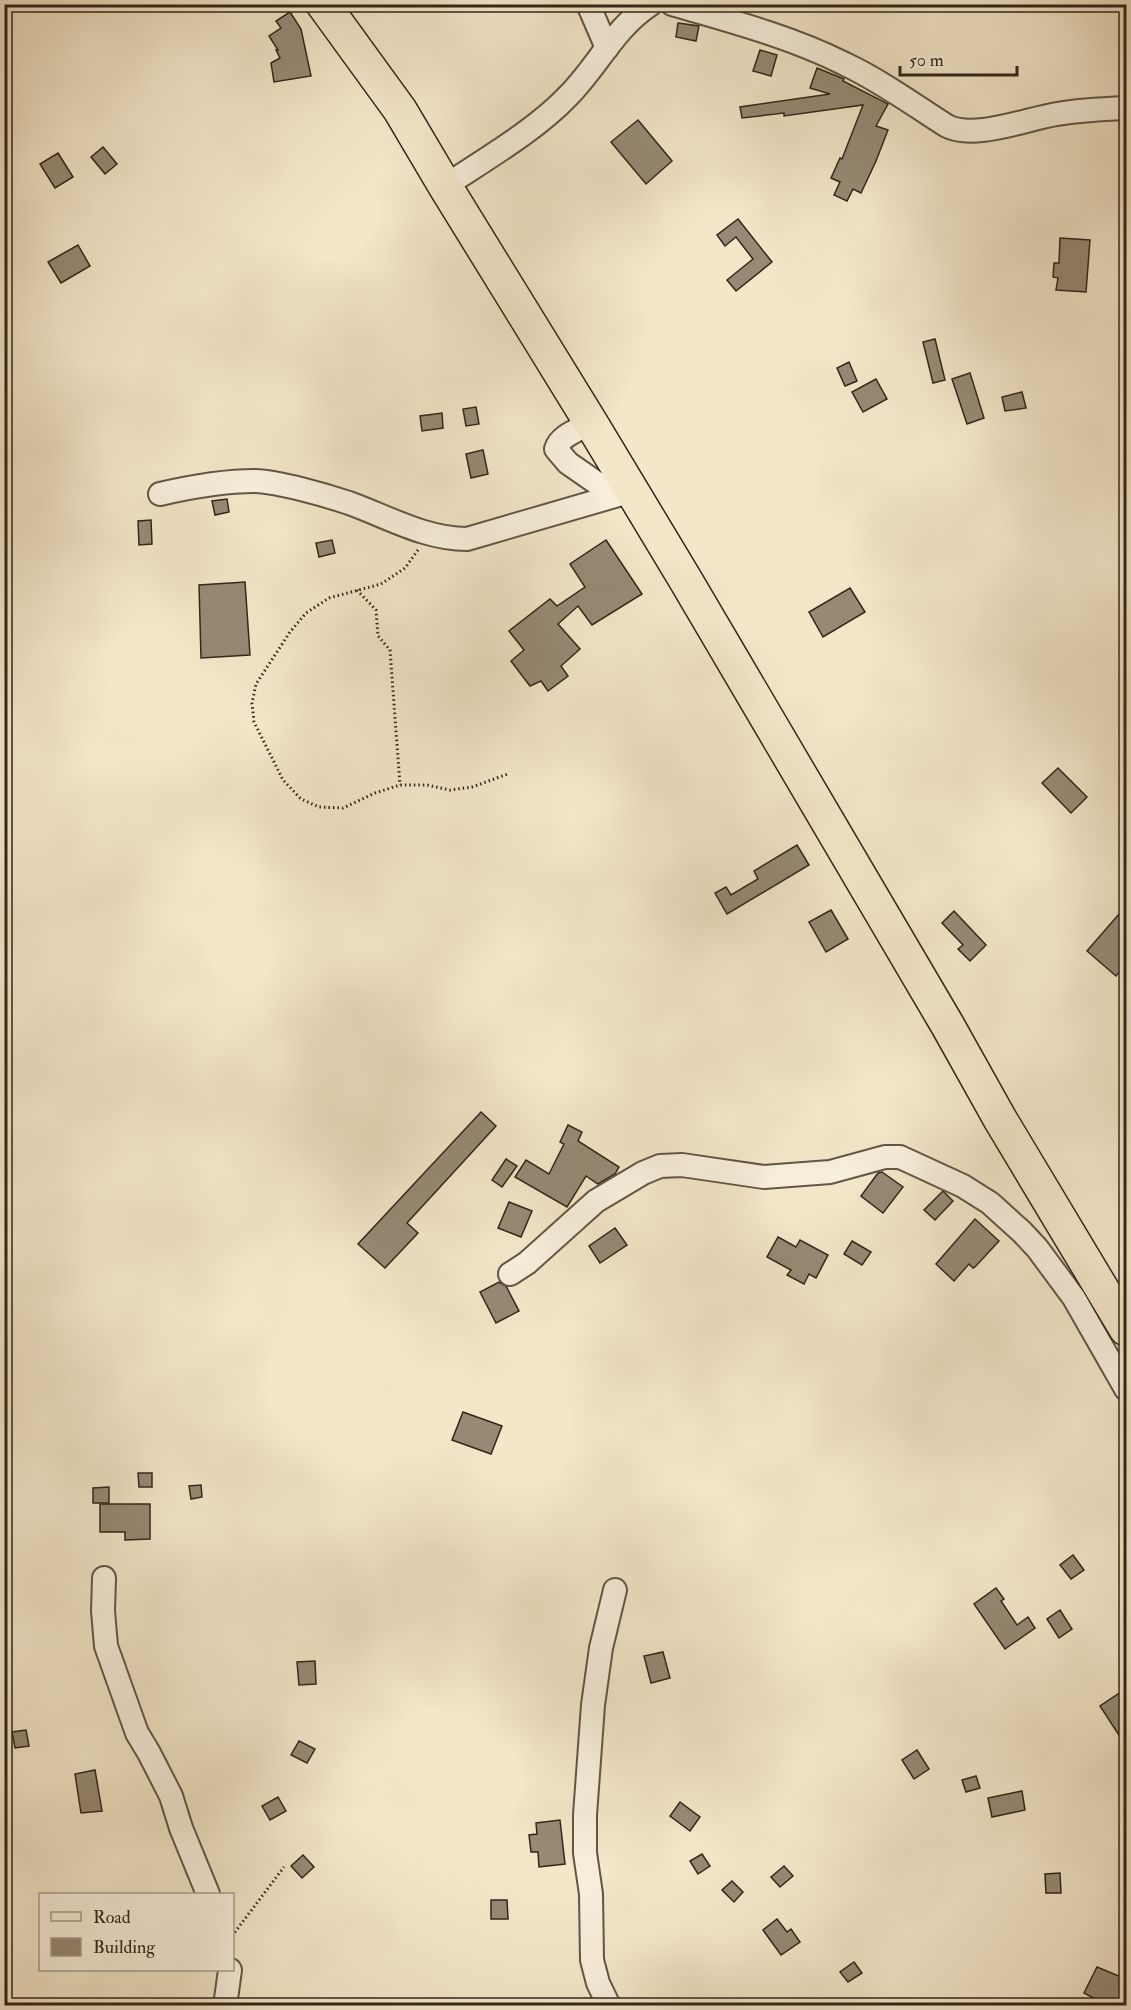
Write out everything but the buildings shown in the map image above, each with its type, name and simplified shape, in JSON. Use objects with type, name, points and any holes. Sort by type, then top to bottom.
[{"type":"highway","points":[[323,4],[400,110],[591,423],[623,493],[948,1026],[1000,1119],[1126,1329]]},
{"type":"street","points":[[588,4],[607,48]]},
{"type":"street","points":[[445,186],[552,111],[568,96],[622,26],[650,5],[656,4]]},
{"type":"street","points":[[672,4],[723,18],[813,49],[855,69],[947,126],[959,131],[981,130],[1056,114],[1126,108]]},
{"type":"street","points":[[591,423],[566,436],[557,444],[556,449],[568,463],[623,493]]},
{"type":"street","points":[[160,494],[193,486],[256,481],[349,503],[431,535],[467,539],[623,493]]},
{"type":"street","points":[[510,1274],[527,1263],[596,1201],[643,1173],[660,1166],[682,1165],[764,1178],[830,1172],[885,1157],[900,1157],[963,1186],[990,1203],[1022,1232],[1037,1248],[1074,1298],[1126,1389]]},
{"type":"street","points":[[105,1578],[103,1611],[106,1646],[136,1733],[171,1796],[207,1893]]},
{"type":"street","points":[[609,2006],[598,1983],[592,1959],[591,1894],[585,1853],[585,1815],[601,1648],[615,1590]]},
{"type":"street","points":[[225,2006],[230,1971]]},
{"type":"path","points":[[431,535],[405,568],[381,584],[329,598],[306,614],[290,632],[256,684],[252,703],[254,722],[283,780],[301,799],[320,807],[343,808],[375,792],[400,785],[450,789],[472,787],[507,774]]},
{"type":"path","points":[[357,590],[376,610],[378,636],[390,650],[400,785]]},
{"type":"path","points":[[234,1932],[284,1867]]}]
